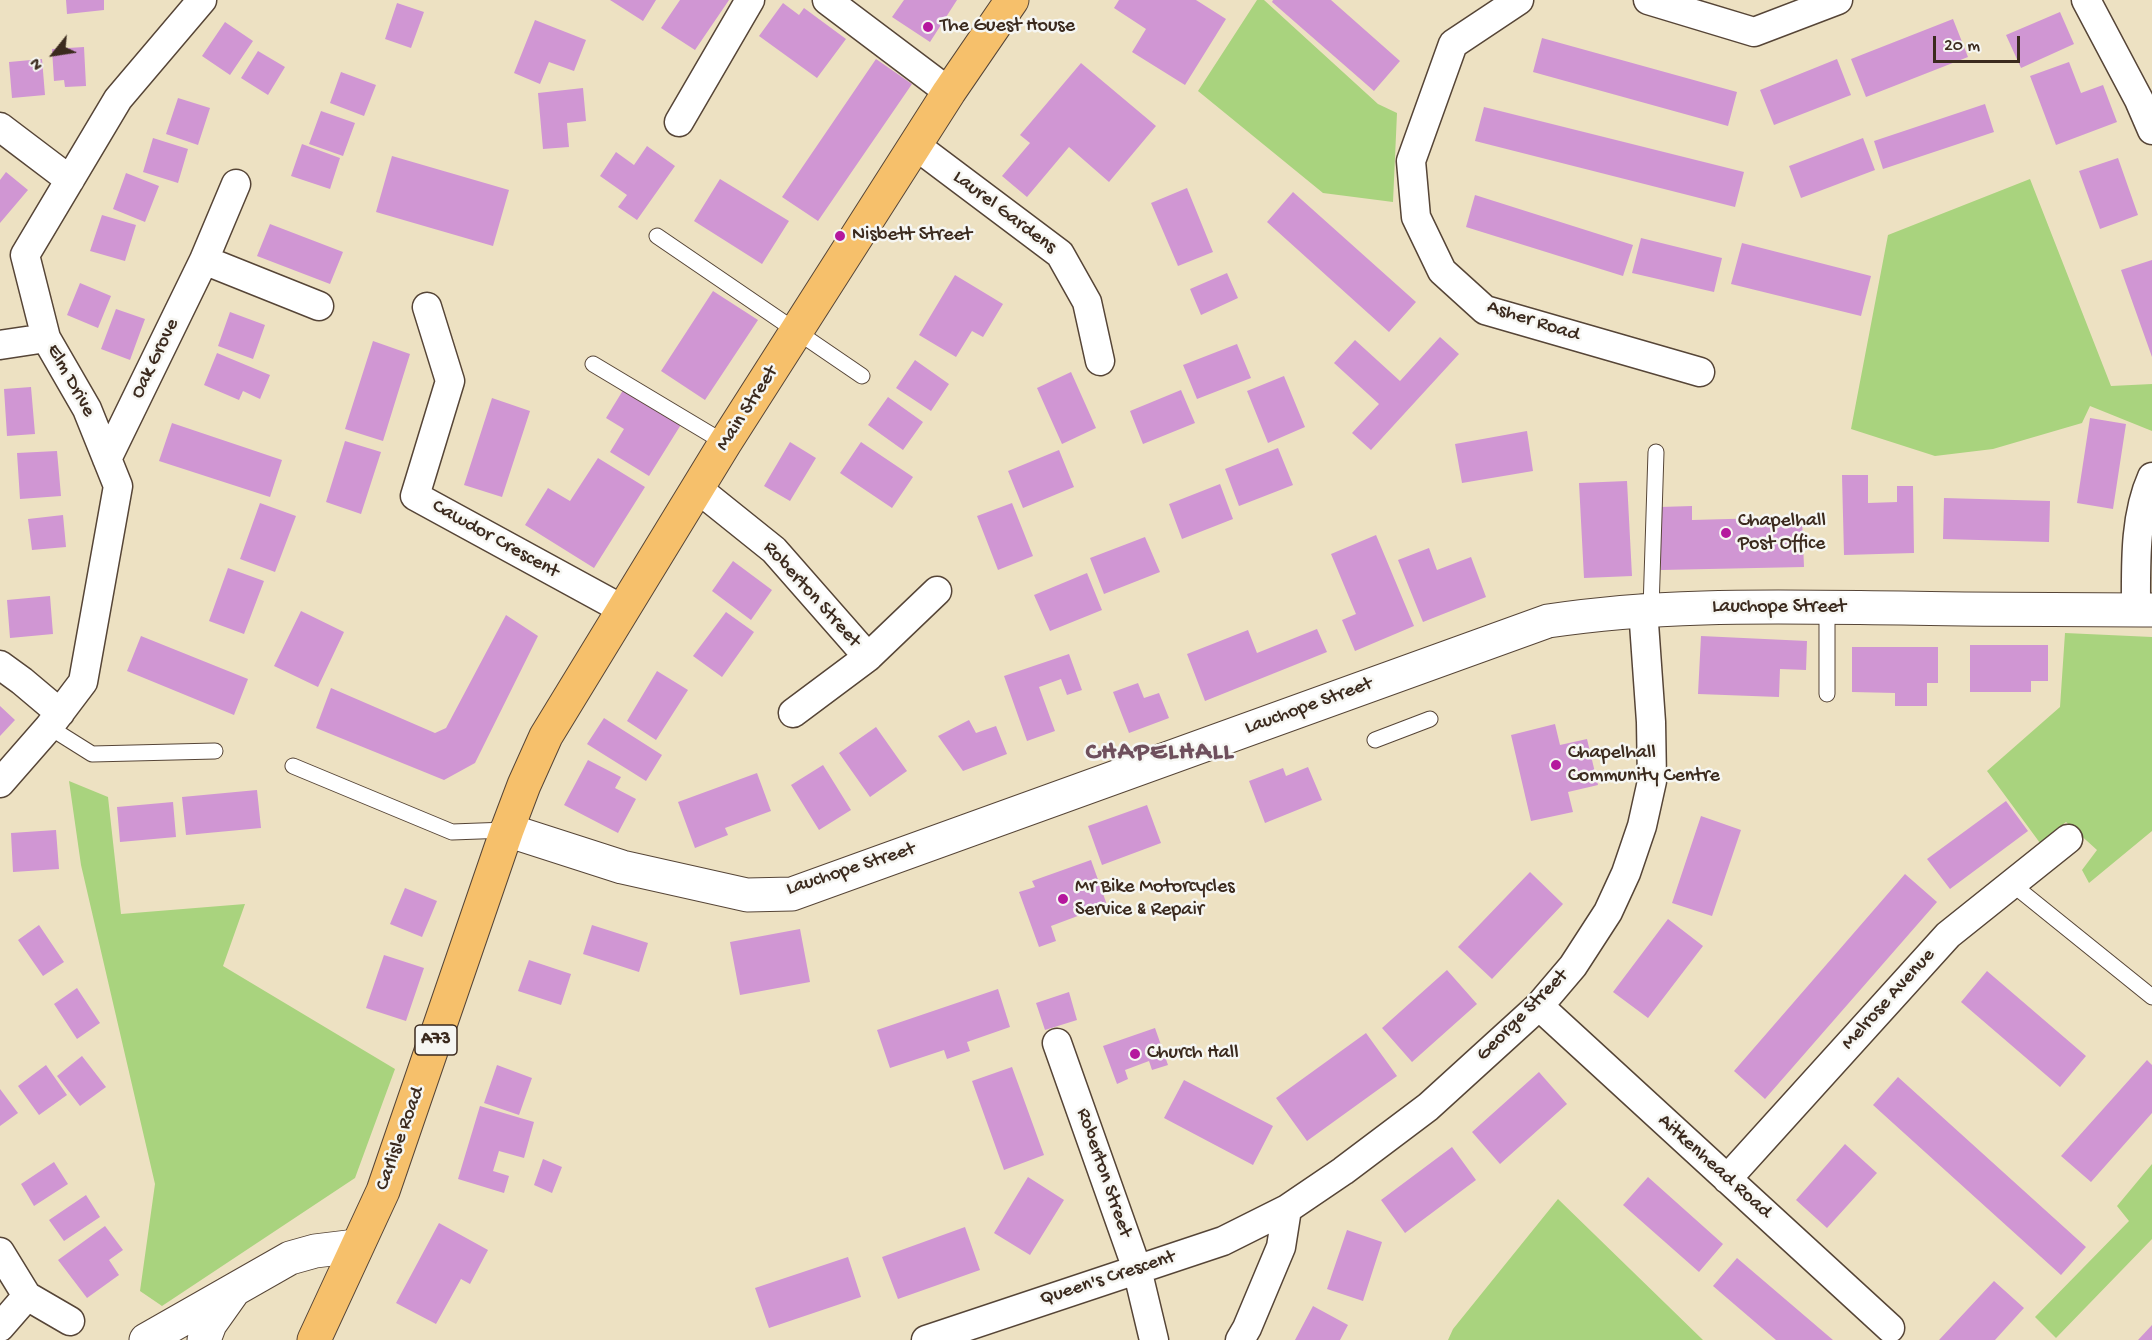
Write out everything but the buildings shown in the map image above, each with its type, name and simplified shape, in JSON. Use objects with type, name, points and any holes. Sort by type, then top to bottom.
[{"type":"main road","name":"Main Street","points":[[507,830],[546,736],[622,609],[915,145],[1012,0]]},
{"type":"main road","name":"Carlisle Road","points":[[314,1340],[383,1191],[507,830]]},
{"type":"street","name":"Elm Drive","points":[[0,783],[55,720],[83,682],[118,486],[87,409],[46,338],[26,255],[118,99],[202,0]]},
{"type":"street","points":[[679,122],[750,0]]},
{"type":"street","points":[[827,0],[949,92]]},
{"type":"street","name":"Asher Road","points":[[1519,0],[1453,44],[1410,160],[1416,217],[1442,271],[1485,310],[1700,372]]},
{"type":"street","points":[[1657,1],[1754,33],[1838,0]]},
{"type":"street","points":[[2086,0],[2145,98],[2152,130]]},
{"type":"street","points":[[0,127],[70,180]]},
{"type":"street","name":"Laurel Gardens","points":[[915,145],[1060,254],[1087,302],[1100,361]]},
{"type":"street","name":"Oak Grove","points":[[107,459],[204,260],[236,184]]},
{"type":"street","points":[[204,260],[319,306]]},
{"type":"street","name":"Cawdor Crescent","points":[[427,307],[450,381],[415,496],[622,609]]},
{"type":"street","points":[[0,345],[46,338]]},
{"type":"street","points":[[2144,610],[2139,522],[2144,494],[2152,477]]},
{"type":"street","name":"Roberton Street","points":[[698,489],[774,550],[868,657]]},
{"type":"street","name":"Roberton Street","points":[[793,713],[868,657],[937,591]]},
{"type":"street","name":"Lauchope Street","points":[[507,830],[622,867],[747,895],[792,894],[1548,621],[1647,609],[1827,607],[2144,610]]},
{"type":"street","name":"George Street","points":[[1287,1209],[1343,1171],[1428,1107],[1539,1006],[1573,966],[1608,912],[1626,873],[1642,826],[1652,781],[1647,609]]},
{"type":"street","points":[[0,666],[22,681],[55,720]]},
{"type":"street","name":"Melrose Avenue","points":[[1727,1179],[1948,935],[2068,839]]},
{"type":"street","name":"Aitkenhead Road","points":[[1539,1006],[1890,1328]]},
{"type":"street","name":"Roberton Street","points":[[1058,1042],[1137,1269],[1154,1340]]},
{"type":"street","points":[[1240,1340],[1281,1247],[1287,1209]]},
{"type":"street","name":"Queen's Crescent","points":[[926,1340],[1222,1241],[1287,1209]]},
{"type":"street","points":[[146,1340],[290,1258],[315,1251],[356,1246]]},
{"type":"street","points":[[0,1251],[27,1296],[70,1321]]},
{"type":"street","points":[[204,1340],[210,1324],[235,1289]]},
{"type":"street","points":[[0,1327],[27,1296]]},
{"type":"lane","points":[[657,236],[862,376]]},
{"type":"lane","points":[[593,364],[725,443]]},
{"type":"lane","points":[[1647,609],[1656,452]]},
{"type":"lane","points":[[1827,607],[1827,693]]},
{"type":"lane","points":[[1375,740],[1430,719]]},
{"type":"lane","points":[[55,720],[92,754],[215,751]]},
{"type":"lane","points":[[293,766],[452,832],[507,830]]},
{"type":"lane","points":[[2012,884],[2152,998]]},
{"type":"green space","points":[[1257,0],[1264,0],[1378,104],[1397,113],[1393,202],[1323,193],[1198,91]]},
{"type":"green space","points":[[2030,179],[2111,386],[2152,384],[2152,431],[2090,406],[2082,423],[1993,449],[1935,456],[1851,429],[1888,235]]},
{"type":"green space","points":[[2065,633],[2152,637],[2152,831],[2089,883],[2082,870],[2097,850],[2066,822],[2040,843],[1987,771],[2060,707]]},
{"type":"green space","points":[[69,781],[108,797],[121,914],[245,904],[223,966],[395,1069],[355,1178],[162,1306],[140,1291],[155,1184],[81,865]]},
{"type":"green space","points":[[2152,1164],[2152,1239],[2056,1338],[2035,1317],[2129,1221],[2117,1206]]},
{"type":"green space","points":[[1558,1199],[1703,1340],[1448,1340],[1453,1329]]},
{"type":"place","name":"The Guest House","points":[[928,27]]},
{"type":"place","name":"Nisbett Street","points":[[840,236]]},
{"type":"place","name":"Chapelhall Post Office","points":[[1726,533]]},
{"type":"place","name":"Chapelhall Community Centre","points":[[1556,765]]},
{"type":"place","name":"Mr Bike Motorcycles Service & Repair","points":[[1063,899]]},
{"type":"place","name":"Church Hall","points":[[1135,1054]]},
{"type":"district","name":"CHAPELHALL","points":[[1160,754]]}]
